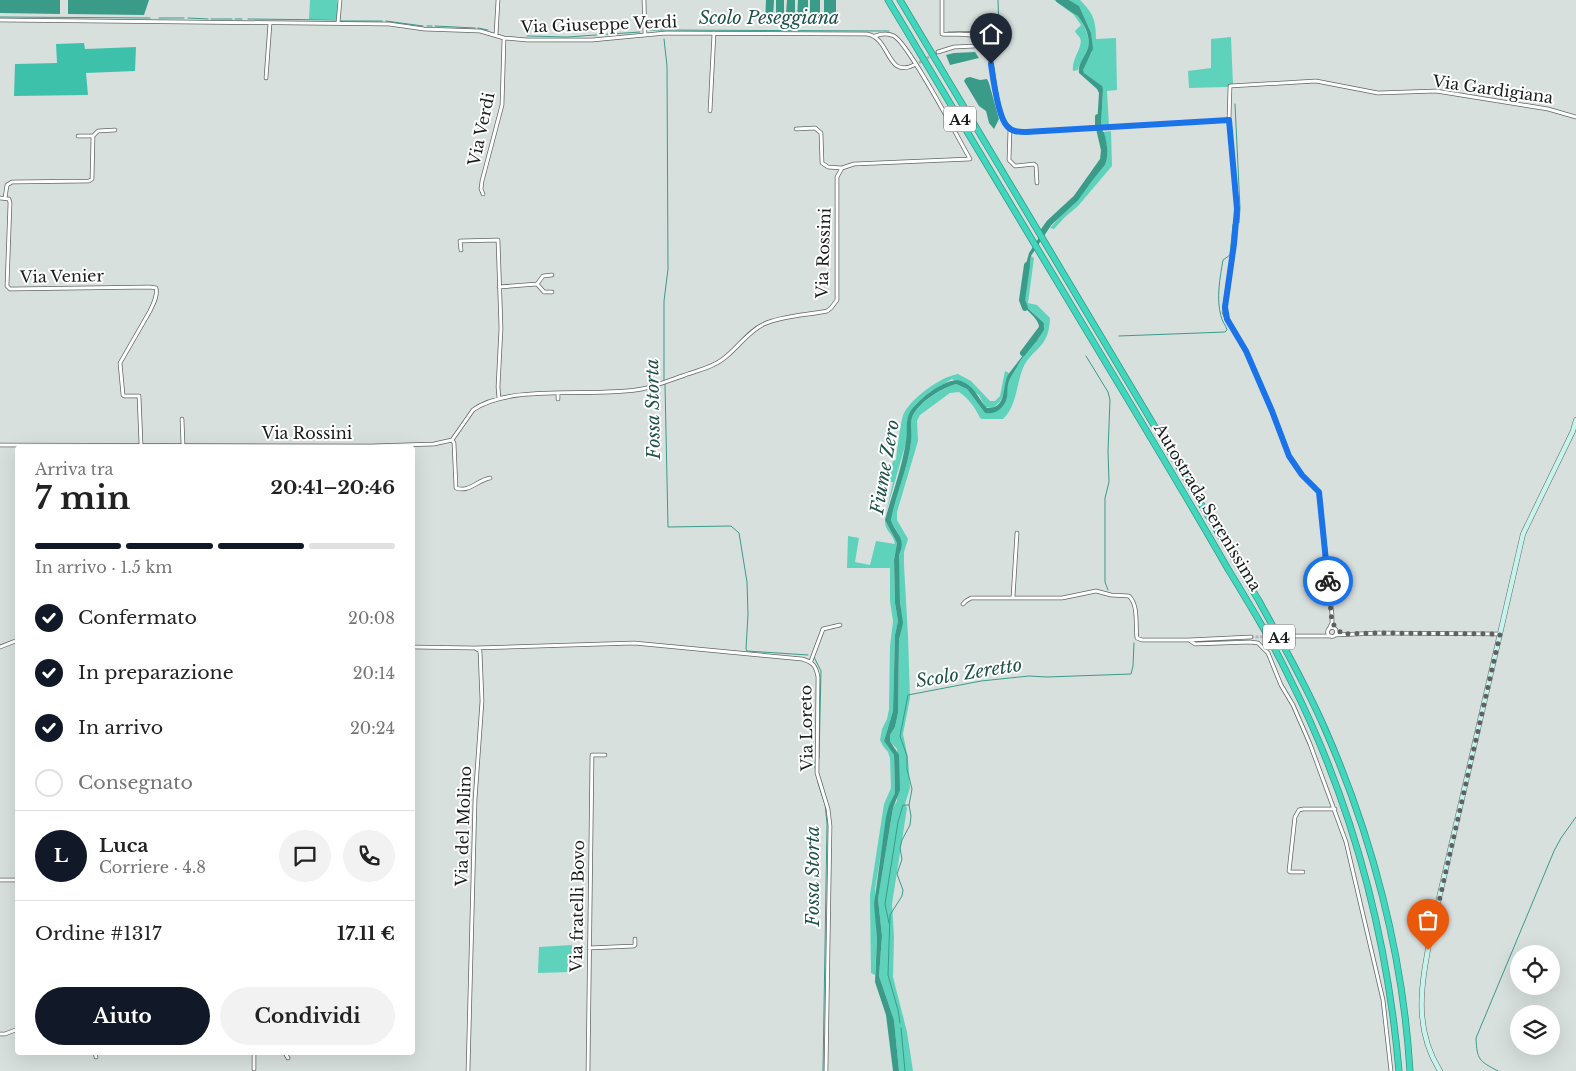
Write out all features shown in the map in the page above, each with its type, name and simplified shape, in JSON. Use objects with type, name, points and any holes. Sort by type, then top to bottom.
[{"type":"highway","name":"Autostrada Serenissima","points":[[888,0],[1180,487],[1290,678],[1336,784],[1355,839],[1375,912],[1391,995],[1399,1071]]},
{"type":"highway","name":"Autostrada Serenissima","points":[[900,0],[1259,601],[1300,675],[1346,779],[1365,836],[1385,910],[1401,994],[1410,1071]]},
{"type":"main road","points":[[1440,1071],[1427,1044],[1420,1000],[1431,933],[1523,534],[1573,431],[1576,420]]},
{"type":"street","points":[[338,23],[340,0]]},
{"type":"street","points":[[496,35],[498,0]]},
{"type":"street","points":[[644,0],[645,35]]},
{"type":"street","points":[[942,0],[942,34],[973,35],[983,40],[990,53],[993,77],[1004,122],[1010,129],[1026,132],[1229,120],[1236,194],[1236,226],[1225,316],[1246,351],[1289,456],[1302,475],[1319,492],[1332,623],[1342,634]]},
{"type":"street","name":"Via Giuseppe Verdi","points":[[0,20],[389,24],[424,29],[480,31],[504,38],[592,40],[645,35],[714,33],[863,34],[875,36]]},
{"type":"street","points":[[266,78],[270,23]]},
{"type":"street","points":[[710,112],[714,33]]},
{"type":"street","points":[[796,129],[815,128],[821,133],[822,163],[828,167],[842,168],[854,164],[970,159],[904,47],[894,36],[883,34],[875,36]]},
{"type":"street","points":[[875,36],[896,65],[906,68],[914,65]]},
{"type":"street","name":"Via Verdi","points":[[483,194],[481,190],[482,181],[502,105],[504,38]]},
{"type":"street","points":[[938,52],[954,47],[975,46],[983,40]]},
{"type":"street","name":"Via Gardigiana","points":[[1229,120],[1230,86],[1316,81],[1378,93],[1436,91],[1548,109],[1576,117]]},
{"type":"street","points":[[1010,129],[1008,160],[1015,166],[1034,164],[1036,166],[1037,183]]},
{"type":"street","points":[[0,198],[5,198],[7,185],[12,182],[92,180],[94,136],[98,131],[115,130]]},
{"type":"street","points":[[78,136],[94,136]]},
{"type":"street","name":"Via Rossini","points":[[403,445],[434,444],[452,440],[473,410],[478,406],[500,399],[558,393],[638,390],[665,383],[713,366],[764,324],[827,311],[835,305],[837,300],[837,177],[842,168]]},
{"type":"street","name":"Via Venier","points":[[5,198],[9,199],[10,203],[8,288],[14,290],[156,288],[157,291],[150,311],[120,362],[124,396],[140,396],[141,444]]},
{"type":"street","points":[[461,250],[460,241],[498,240],[500,328],[498,387],[500,399]]},
{"type":"street","points":[[499,287],[537,284],[543,276],[552,275]]},
{"type":"street","points":[[537,284],[544,292],[552,292]]},
{"type":"street","points":[[558,393],[558,399]]},
{"type":"street","points":[[182,419],[183,445]]},
{"type":"street","points":[[452,440],[454,443],[456,488],[473,486],[484,479],[490,478]]},
{"type":"street","name":"Via Rossini","points":[[0,445],[152,445]]},
{"type":"street","points":[[1013,597],[1017,533]]},
{"type":"street","points":[[964,604],[971,598],[1062,598],[1096,591],[1111,595],[1129,596],[1135,604],[1137,638],[1142,640],[1251,637]]},
{"type":"street","points":[[1324,635],[1332,623]]},
{"type":"street","points":[[811,661],[823,629],[840,625]]},
{"type":"street","points":[[1329,629],[1336,629]]},
{"type":"street","points":[[1329,629],[1328,633],[1333,636]]},
{"type":"street","points":[[1333,636],[1336,629]]},
{"type":"street","points":[[1289,636],[1379,633],[1500,634]]},
{"type":"street","points":[[1189,640],[1195,644],[1258,643],[1268,653],[1281,685],[1293,705],[1310,744],[1346,842],[1383,1000],[1391,1071]]},
{"type":"street","points":[[0,647],[15,641]]},
{"type":"street","name":"Via Loreto","points":[[475,648],[634,643],[743,652],[802,658],[811,661],[817,670],[818,677],[817,773],[828,809],[830,826],[826,1071]]},
{"type":"street","points":[[415,647],[475,648]]},
{"type":"street","name":"Via del Molino","points":[[468,1071],[475,800],[482,701],[480,651],[475,648]]},
{"type":"street","name":"Via fratelli Bovo","points":[[588,1071],[592,756],[605,755]]},
{"type":"street","points":[[1303,872],[1289,871],[1295,817],[1299,810],[1303,809],[1335,809]]},
{"type":"street","points":[[0,880],[15,880]]},
{"type":"street","points":[[589,948],[634,946],[635,938]]},
{"type":"street","points":[[0,1034],[15,1030]]},
{"type":"street","points":[[254,1055],[254,1069]]},
{"type":"shaded area","points":[[310,0],[337,0],[337,19],[309,19]]},
{"type":"shaded area","points":[[1054,0],[1062,0],[1072,7],[1081,19],[1087,33],[1089,46],[1078,70],[1073,71],[1073,66],[1081,41],[1075,31],[1081,25],[1074,15]]},
{"type":"shaded area","points":[[1069,0],[1080,0],[1088,9],[1093,17],[1096,39],[1116,38],[1117,90],[1107,91],[1109,126],[1101,125],[1103,90],[1083,72],[1083,67],[1092,52],[1091,33],[1079,7]]},
{"type":"shaded area","points":[[1231,37],[1233,85],[1227,87],[1189,88],[1188,71],[1211,68],[1211,39]]},
{"type":"shaded area","points":[[84,43],[85,49],[136,47],[135,71],[86,73],[88,95],[14,96],[15,64],[57,63],[56,44]]},
{"type":"shaded area","points":[[1111,131],[1112,166],[1078,206],[1054,229],[1050,228],[1105,165],[1107,148],[1104,132]]},
{"type":"shaded area","points":[[1031,256],[1034,258],[1028,303],[1037,305],[1050,318],[1049,328],[1044,342],[1023,368],[1016,395],[1008,414],[1003,419],[982,419],[971,403],[959,392],[950,393],[920,415],[917,421],[918,441],[897,512],[897,520],[908,539],[904,552],[904,565],[910,698],[903,734],[908,758],[910,788],[905,804],[907,808],[892,904],[894,937],[893,977],[907,1032],[913,1071],[899,1071],[894,1020],[879,976],[882,936],[878,899],[893,808],[897,801],[897,749],[890,741],[890,735],[895,727],[898,713],[899,640],[901,629],[899,555],[901,540],[891,520],[909,452],[912,418],[921,405],[938,392],[956,384],[967,389],[985,413],[1003,406],[1007,399],[1008,383],[1022,357],[1039,338],[1044,323],[1024,305]]},
{"type":"shaded area","points":[[1005,371],[1009,373],[1004,393],[1000,402],[992,408],[985,407],[979,395],[952,379],[930,392],[916,404],[907,421],[907,439],[886,513],[893,482],[887,482],[893,461],[896,460],[902,421],[908,407],[920,394],[935,383],[958,374],[971,381],[990,401],[995,401],[1000,396]]},
{"type":"shaded area","points":[[885,520],[897,543],[894,560],[895,603],[898,621],[895,635],[893,711],[884,741],[894,755],[895,793],[889,805],[875,889],[877,938],[875,975],[871,973],[870,895],[884,804],[891,788],[890,758],[880,740],[889,709],[890,646],[893,621],[890,601],[890,568],[847,568],[848,536],[859,538],[855,562],[870,565],[876,541],[895,544],[886,527]]},
{"type":"shaded area","points":[[572,945],[571,972],[538,973],[539,947]]},
{"type":"water","points":[[0,0],[60,0],[60,14],[0,13]]},
{"type":"water","points":[[68,0],[149,0],[144,15],[68,14]]},
{"type":"water","points":[[766,0],[774,0],[771,22],[765,22]]},
{"type":"water","points":[[776,0],[784,0],[784,14],[786,14],[787,0],[795,0],[795,19],[776,19]]},
{"type":"water","points":[[798,0],[808,0],[808,16],[810,16],[810,0],[820,0],[820,19],[797,19]]},
{"type":"water","points":[[824,0],[836,0],[836,20],[824,20]]},
{"type":"water","points":[[1062,0],[1069,0],[1079,6],[1091,33],[1093,49],[1083,70],[1084,73],[1102,86],[1101,125],[1097,126],[1099,93],[1079,73],[1080,64],[1089,44],[1086,30],[1073,9]]},
{"type":"water","points":[[975,52],[979,58],[950,65],[946,55],[954,53]]},
{"type":"water","points":[[970,77],[980,80],[987,79],[989,83],[999,119],[994,129],[989,123],[986,111],[979,106],[964,81]]},
{"type":"water","points":[[1100,132],[1104,132],[1107,144],[1105,165],[1070,207],[1053,222],[1031,256],[1024,305],[1044,323],[1043,329],[1038,339],[1022,358],[1010,379],[1005,403],[993,413],[985,413],[967,389],[956,384],[937,392],[926,400],[916,410],[912,418],[909,452],[891,520],[902,544],[899,555],[900,602],[903,623],[899,640],[898,713],[895,727],[890,735],[890,741],[899,755],[900,790],[893,808],[878,899],[882,936],[879,976],[894,1020],[899,1071],[893,1071],[886,1015],[875,982],[877,938],[874,904],[886,817],[895,793],[894,755],[884,741],[893,711],[895,635],[898,621],[895,603],[894,560],[897,543],[885,520],[902,461],[907,438],[908,417],[917,403],[940,386],[955,380],[970,386],[987,408],[998,405],[1001,401],[1008,375],[1039,330],[1036,320],[1022,305],[1026,264],[1029,253],[1048,224],[1076,197],[1103,164],[1105,153]]},
{"type":"waterway","name":"Scolo Peseggiana","points":[[948,32],[998,31],[998,0]]},
{"type":"waterway","name":"Fiume Zero","points":[[1059,0],[1077,12]]},
{"type":"waterway","name":"Scolo Peseggiana","points":[[0,17],[150,18]]},
{"type":"waterway","name":"Scolo Peseggiana","points":[[159,18],[184,18]]},
{"type":"waterway","name":"Scolo Peseggiana","points":[[188,18],[208,19]]},
{"type":"waterway","name":"Scolo Peseggiana","points":[[211,19],[232,19]]},
{"type":"waterway","name":"Scolo Peseggiana","points":[[235,19],[242,19]]},
{"type":"waterway","name":"Scolo Peseggiana","points":[[248,19],[337,20]]},
{"type":"waterway","name":"Scolo Peseggiana","points":[[340,21],[382,21]]},
{"type":"waterway","name":"Scolo Peseggiana","points":[[386,21],[423,26]]},
{"type":"waterway","name":"Scolo Peseggiana","points":[[427,26],[432,26]]},
{"type":"waterway","name":"Scolo Peseggiana","points":[[435,26],[475,28]]},
{"type":"waterway","name":"Scolo Peseggiana","points":[[478,28],[488,30]]},
{"type":"waterway","name":"Scolo Peseggiana","points":[[649,30],[889,31]]},
{"type":"waterway","name":"Scolo Peseggiana","points":[[527,36],[567,37],[640,32]]},
{"type":"waterway","name":"Fossa Storta","points":[[664,39],[667,66],[668,269],[664,301],[664,380]]},
{"type":"waterway","name":"Scolo Zeretto","points":[[1119,336],[1225,332],[1227,330],[1222,318],[1219,295],[1223,260],[1230,255],[1233,224],[1239,223],[1240,208],[1235,104]]},
{"type":"waterway","name":"Fiume Zero","points":[[1042,233],[1049,223],[1076,198],[1103,160],[1104,150],[1098,117]]},
{"type":"waterway","name":"Fiume Zero","points":[[1025,308],[1022,300],[1027,265]]},
{"type":"waterway","name":"Fiume Zero","points":[[1023,353],[1041,329]]},
{"type":"waterway","name":"Scolo Zeretto","points":[[1086,356],[1108,392],[1110,400],[1109,482],[1105,498],[1105,582],[1108,590]]},
{"type":"waterway","name":"Fossa Storta","points":[[665,384],[668,527],[731,526],[739,533],[747,582],[747,651],[808,655]]},
{"type":"waterway","name":"Scolo Zeretto","points":[[900,1023],[888,975],[890,915],[902,896],[903,890],[897,874],[902,859],[900,848],[910,825],[911,816],[909,805],[912,789],[907,769],[907,756],[900,736],[908,695],[981,681],[1029,676],[1131,674],[1134,643]]},
{"type":"waterway","name":"Fossa Storta","points":[[814,657],[821,671],[819,758]]},
{"type":"waterway","name":"Fossa Storta","points":[[816,761],[814,764],[816,771]]},
{"type":"waterway","name":"Fossa Storta","points":[[818,783],[825,804],[827,823],[823,1071]]},
{"type":"waterway","points":[[889,923],[885,904],[898,822],[903,805],[909,805]]},
{"type":"waterway","points":[[1498,1071],[1480,1059],[1476,1038],[1554,851],[1576,817]]},
{"type":"waterway","name":"Scolo Zeretto","points":[[901,1028],[905,1071]]},
{"type":"tunnel","points":[[915,65],[938,52]]},
{"type":"tunnel","points":[[1251,637],[1289,636]]},
{"type":"way so far","points":[[1328,581],[1332,623],[1342,634],[1500,634],[1428,950]]},
{"type":"route","points":[[991,64],[1004,122],[1012,130],[1018,132],[1229,120],[1237,209],[1233,254],[1224,312],[1246,351],[1289,456],[1302,475],[1319,492],[1328,581]]}]
